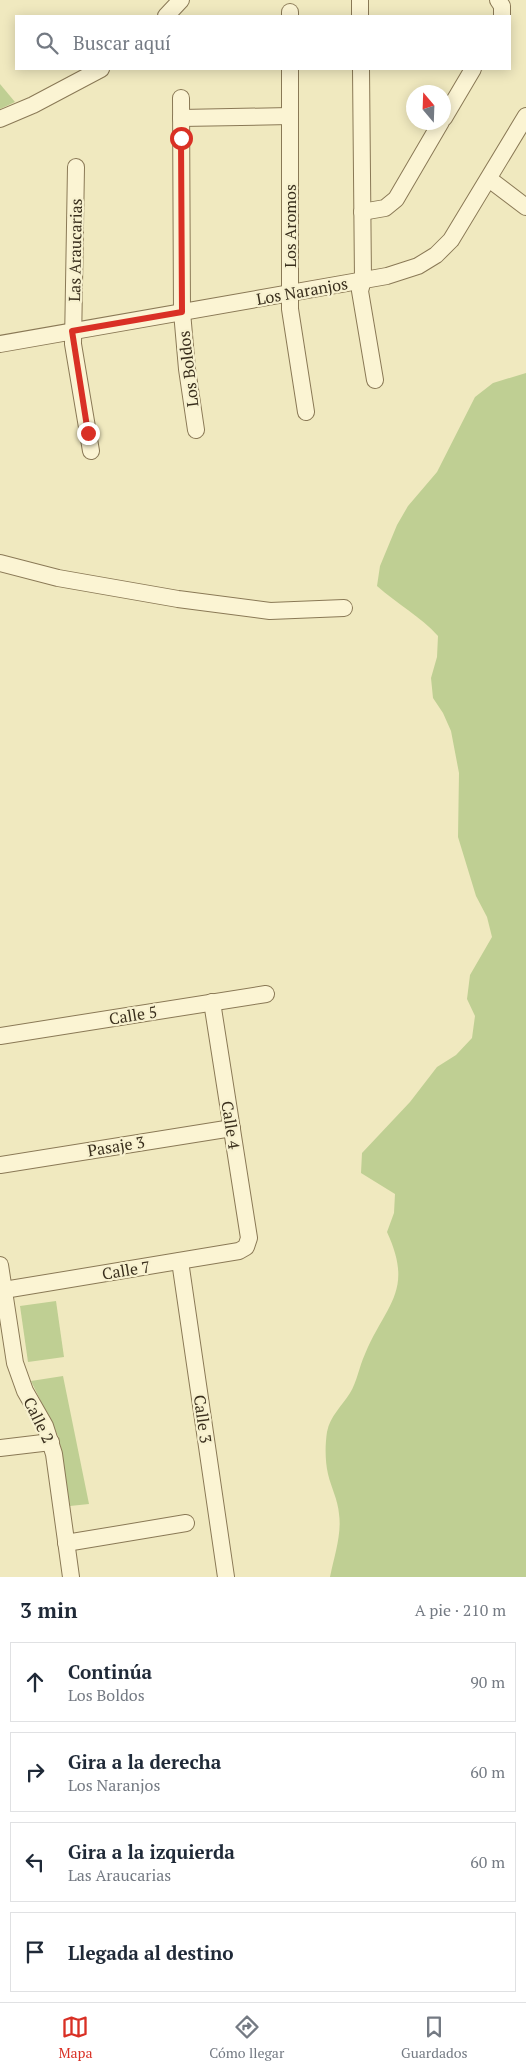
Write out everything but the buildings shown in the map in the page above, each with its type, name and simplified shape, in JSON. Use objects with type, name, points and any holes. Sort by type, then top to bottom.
[{"type":"street","points":[[360,0],[360,15]]},
{"type":"street","points":[[498,0],[502,6],[502,15]]},
{"type":"street","points":[[0,119],[33,105],[99,70]]},
{"type":"street","name":"Los Aromos","points":[[290,70],[290,309],[306,412]]},
{"type":"street","points":[[361,70],[363,280],[360,291],[375,380]]},
{"type":"street","points":[[451,106],[471,70]]},
{"type":"street","name":"Los Boldos","points":[[181,98],[182,312],[187,369],[196,430]]},
{"type":"street","points":[[181,118],[290,116]]},
{"type":"street","name":"Los Naranjos","points":[[0,344],[408,271],[436,255],[457,232],[526,116]]},
{"type":"street","points":[[362,212],[380,210],[393,202],[436,130]]},
{"type":"street","name":"Las Araucarias","points":[[76,167],[74,317],[72,331],[91,451]]},
{"type":"street","points":[[489,179],[526,207]]},
{"type":"street","points":[[0,564],[58,578],[187,600],[270,611],[344,608]]},
{"type":"street","name":"Calle 5","points":[[0,1036],[266,994]]},
{"type":"street","name":"Calle 4","points":[[212,1002],[249,1238],[246,1247]]},
{"type":"street","name":"Pasaje 3","points":[[0,1165],[232,1128]]},
{"type":"street","name":"Calle 7","points":[[4,1290],[239,1251],[246,1247]]},
{"type":"street","name":"Calle 3","points":[[180,1261],[226,1577]]},
{"type":"street","name":"Calle 2","points":[[0,1264],[13,1354],[19,1378],[51,1442],[71,1577]]},
{"type":"street","points":[[0,1448],[51,1442]]},
{"type":"street","points":[[66,1543],[186,1523]]},
{"type":"green space","points":[[0,84],[15,102],[0,109]]},
{"type":"green space","points":[[526,373],[526,1577],[330,1577],[340,1522],[327,1469],[327,1432],[333,1416],[352,1389],[365,1354],[389,1309],[398,1283],[395,1252],[387,1232],[394,1213],[395,1194],[361,1173],[362,1153],[410,1102],[437,1067],[456,1055],[472,1038],[475,1016],[467,999],[470,975],[492,937],[487,917],[476,896],[458,837],[459,773],[451,731],[443,713],[433,698],[431,678],[437,657],[438,636],[424,622],[377,586],[380,566],[397,525],[408,506],[437,472],[475,397],[493,383]]},
{"type":"green space","points":[[56,1301],[64,1357],[28,1362],[20,1306]]},
{"type":"green space","points":[[63,1376],[89,1504],[70,1506],[59,1438],[31,1381]]},
{"type":"route","points":[[88,433],[72,331],[182,312],[181,138]]}]
